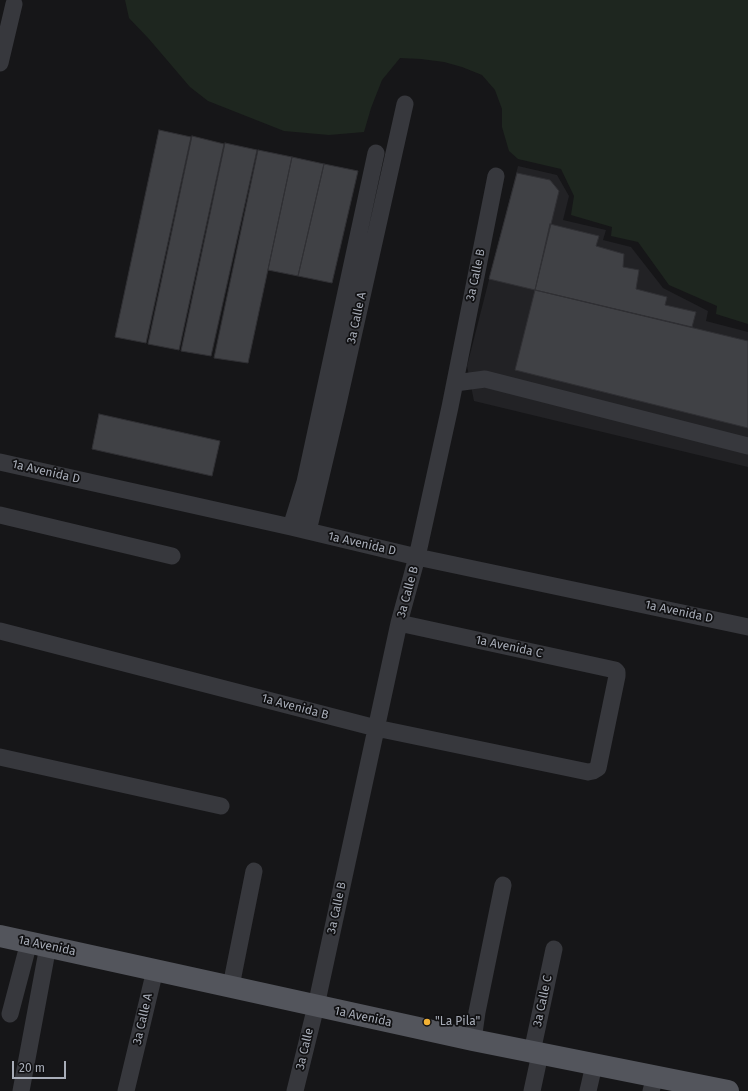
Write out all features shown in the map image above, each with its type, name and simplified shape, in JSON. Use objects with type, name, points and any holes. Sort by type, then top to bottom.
[{"type":"main road","name":"1a Avenida","points":[[0,936],[316,1006],[594,1065],[653,1084],[728,1091]]},
{"type":"street","points":[[0,63],[14,4]]},
{"type":"street","name":"3a Calle A","points":[[308,531],[405,104]]},
{"type":"street","points":[[291,527],[305,482],[376,153]]},
{"type":"street","name":"3a Calle B","points":[[316,1006],[399,624],[417,557],[455,383],[496,176]]},
{"type":"street","points":[[455,383],[485,379],[748,446]]},
{"type":"street","name":"1a Avenida D","points":[[0,462],[291,527],[417,557],[748,627]]},
{"type":"street","points":[[0,515],[172,556]]},
{"type":"street","name":"1a Avenida C","points":[[399,624],[612,668],[617,672],[598,768],[593,771]]},
{"type":"street","name":"1a Avenida B","points":[[0,631],[376,728],[580,771],[593,771]]},
{"type":"street","points":[[0,757],[221,806]]},
{"type":"street","points":[[231,986],[254,871]]},
{"type":"street","points":[[473,1040],[477,1012],[503,885]]},
{"type":"street","points":[[10,1014],[39,944]]},
{"type":"street","points":[[21,1091],[39,944]]},
{"type":"street","name":"3a Calle C","points":[[532,1091],[536,1053],[554,949]]},
{"type":"street","name":"3a Calle A","points":[[126,1091],[155,970]]},
{"type":"street","name":"3a Calle","points":[[295,1091],[316,1006]]},
{"type":"street","points":[[588,1091],[594,1065]]},
{"type":"shaded area","points":[[125,0],[748,0],[748,324],[716,314],[717,306],[669,285],[638,242],[611,236],[612,227],[571,215],[574,196],[561,169],[518,159],[509,151],[502,127],[502,109],[495,90],[482,75],[444,62],[400,58],[382,80],[371,108],[364,132],[329,135],[284,131],[208,101],[190,87],[129,18]]},
{"type":"shaded area","points":[[518,166],[557,175],[569,196],[563,220],[606,230],[603,240],[631,247],[663,288],[708,311],[706,321],[748,332],[748,467],[474,401],[467,366]]},
{"type":"building","points":[[159,130],[191,137],[146,343],[115,337]]},
{"type":"building","points":[[192,136],[224,144],[179,350],[148,344]]},
{"type":"building","points":[[225,143],[257,150],[211,356],[181,351]]},
{"type":"building","points":[[258,150],[292,157],[248,363],[214,358]]},
{"type":"building","points":[[292,157],[324,164],[298,276],[268,270]]},
{"type":"building","points":[[324,164],[358,171],[332,283],[298,276]]},
{"type":"building","points":[[517,173],[550,180],[559,191],[535,290],[489,279]]},
{"type":"building","points":[[550,224],[599,236],[596,246],[624,254],[623,267],[639,270],[636,289],[667,297],[665,305],[696,312],[692,327],[535,290]]},
{"type":"building","points":[[535,290],[748,341],[748,428],[515,370]]},
{"type":"building","points":[[99,414],[220,441],[212,476],[92,449]]},
{"type":"place","name":"\"La Pila\"","points":[[427,1022]]}]
